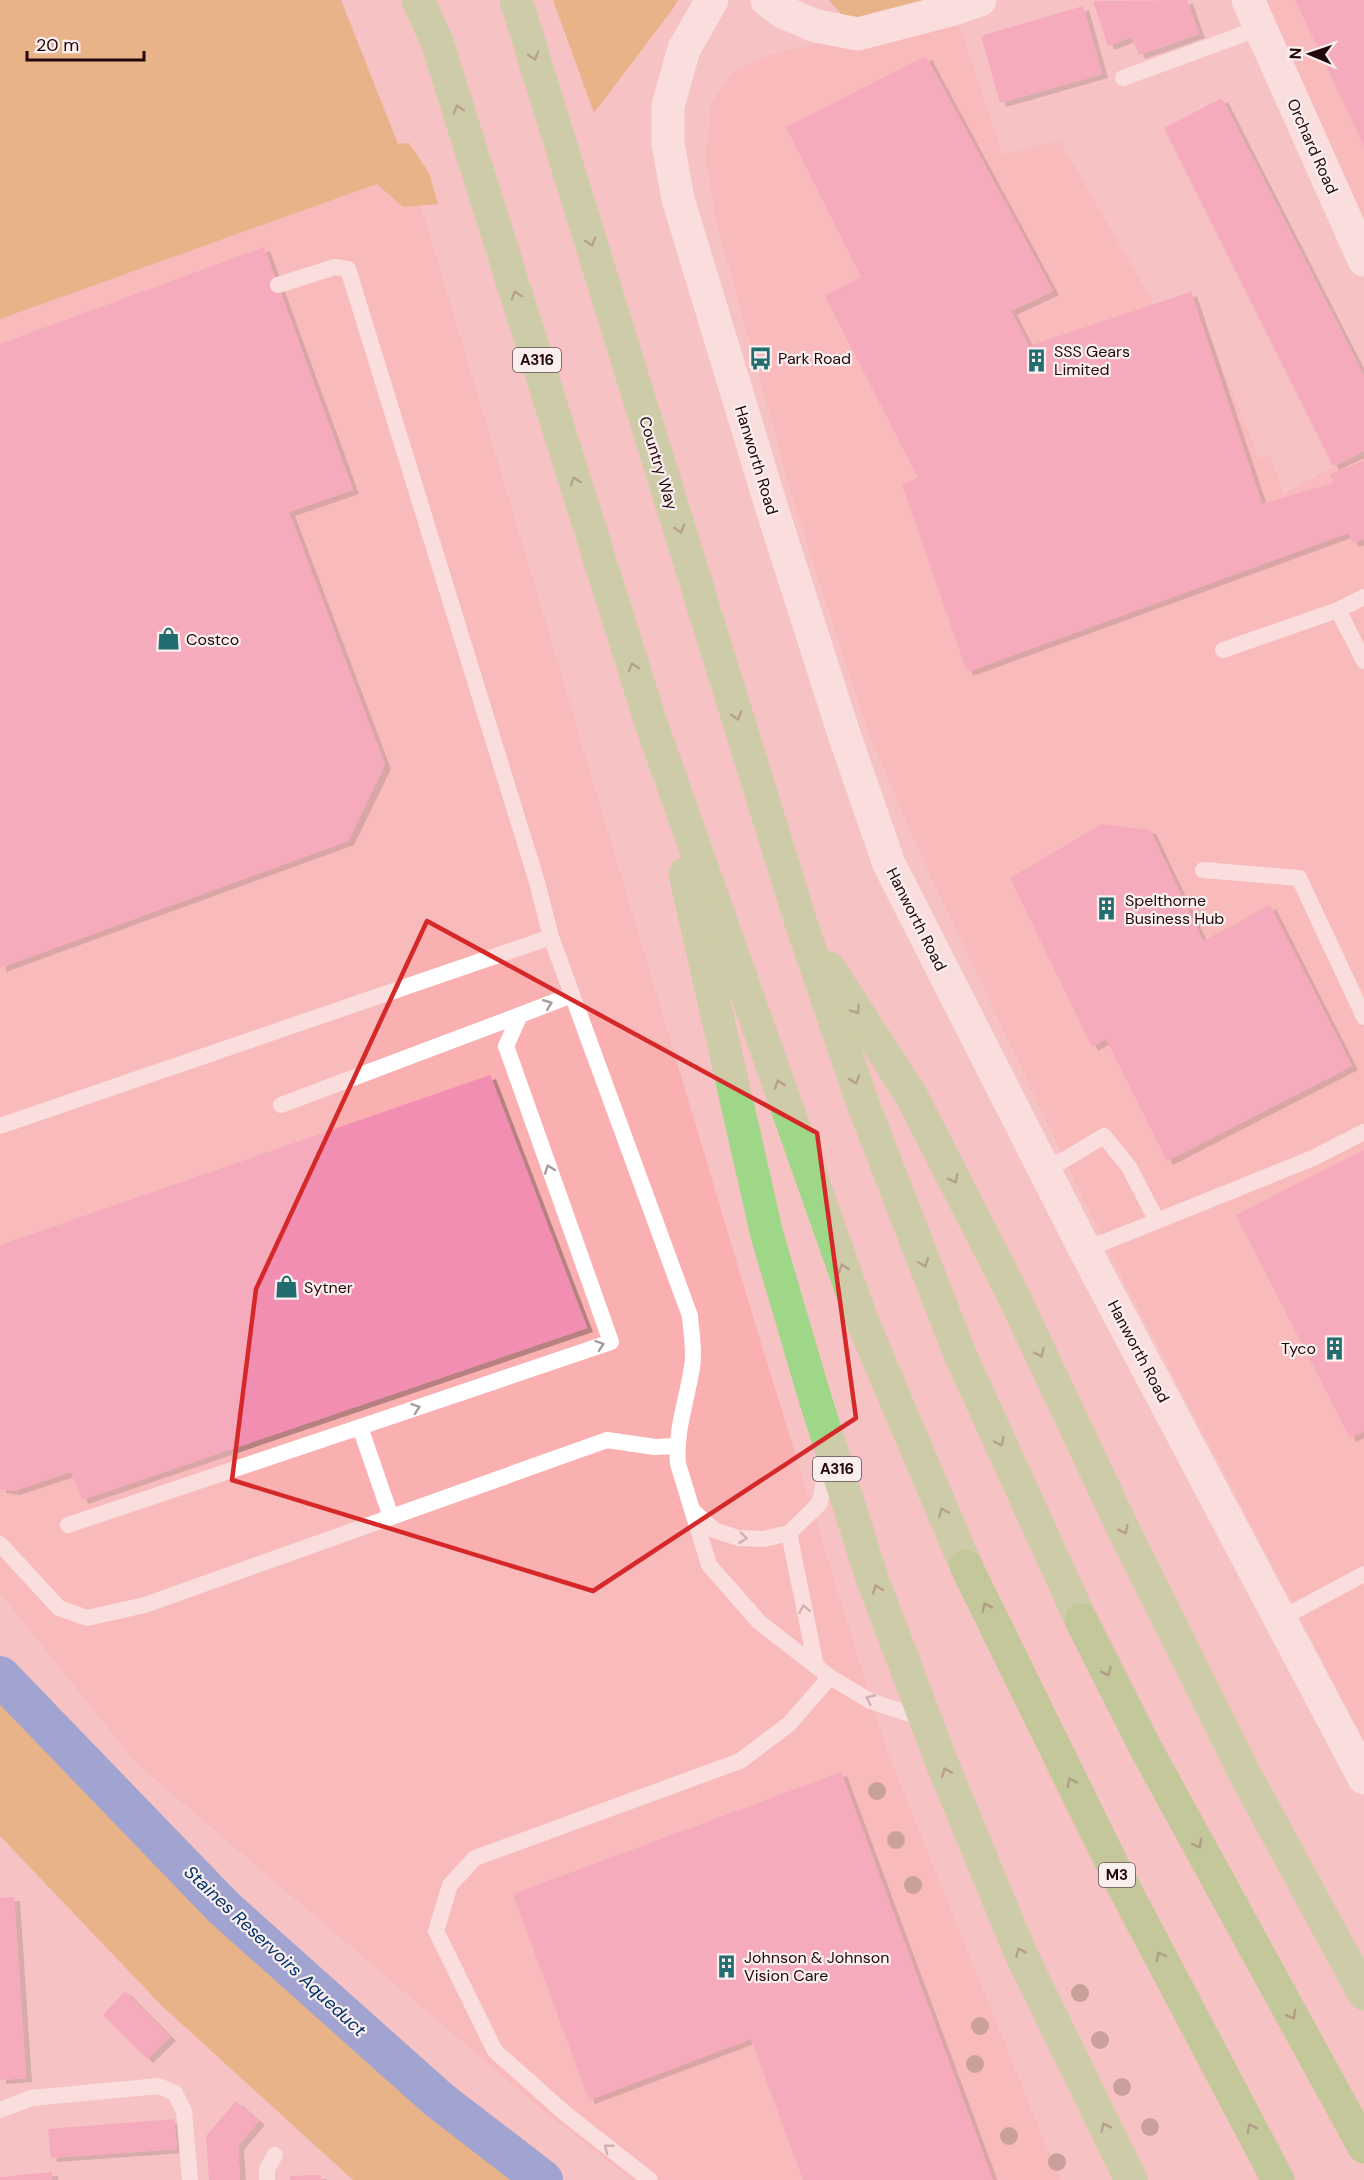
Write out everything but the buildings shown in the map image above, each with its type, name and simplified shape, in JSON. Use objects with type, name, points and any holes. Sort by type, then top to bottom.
[{"type":"highway","name":"A316","points":[[418,0],[437,42],[651,723],[863,1323],[966,1566]]},
{"type":"highway","name":"Country Way","points":[[516,0],[802,926]]},
{"type":"highway","name":"A316","points":[[651,723],[767,1235],[872,1578],[925,1719],[1020,1952],[1131,2180]]},
{"type":"highway","points":[[802,926],[863,1104],[959,1352],[1081,1620],[1144,1747],[1364,2147]]},
{"type":"highway","points":[[802,926],[911,1095],[1013,1295],[1126,1535],[1246,1776],[1364,1994]]},
{"type":"highway","name":"M3","points":[[966,1566],[1120,1880],[1278,2180]]},
{"type":"street","name":"Hanworth Road","points":[[712,0],[684,49],[668,106],[668,144],[678,199],[773,512],[844,734],[889,864],[1085,1250],[1364,1778]]},
{"type":"street","points":[[768,0],[783,12],[816,26],[858,34],[981,0]]},
{"type":"street","name":"Orchard Road","points":[[1254,14],[1364,260]]},
{"type":"lane","points":[[1123,78],[1254,14]]},
{"type":"lane","points":[[278,285],[335,267],[348,269],[537,882],[551,937],[690,1316],[693,1365],[684,1398],[677,1446],[678,1464],[709,1565],[759,1622],[830,1677],[870,1701],[925,1719]]},
{"type":"lane","points":[[1223,650],[1338,610],[1364,597]]},
{"type":"lane","points":[[1338,610],[1364,662]]},
{"type":"lane","points":[[1203,870],[1299,878],[1364,1017]]},
{"type":"lane","points":[[0,1126],[551,937]]},
{"type":"lane","points":[[281,1105],[572,995]]},
{"type":"lane","points":[[68,1525],[611,1342],[506,1046],[520,1016]]},
{"type":"lane","points":[[1085,1250],[1313,1158],[1364,1132]]},
{"type":"lane","points":[[1044,1169],[1104,1136],[1130,1167],[1157,1221]]},
{"type":"lane","points":[[360,1427],[391,1517]]},
{"type":"lane","points":[[0,1544],[59,1608],[87,1618],[145,1605],[607,1440],[654,1447],[677,1446]]},
{"type":"lane","points":[[693,1512],[714,1530],[738,1538],[764,1539],[789,1533],[820,1503],[830,1446]]},
{"type":"lane","points":[[789,1533],[816,1666]]},
{"type":"lane","points":[[1280,1619],[1364,1574]]},
{"type":"lane","points":[[650,2180],[567,2115],[495,2051],[436,1931],[450,1885],[475,1858],[740,1761],[789,1724],[830,1677]]},
{"type":"lane","points":[[0,2110],[31,2098],[159,2086],[175,2093],[184,2111],[190,2180]]},
{"type":"lane","points":[[267,2180],[267,2169],[275,2156]]},
{"type":"highlighted area","points":[[427,921],[817,1133],[856,1418],[593,1591],[232,1480],[256,1289]]},
{"type":"shaded area","points":[[0,0],[341,0],[398,144],[409,143],[429,173],[438,204],[403,207],[377,184],[0,319]]},
{"type":"shaded area","points":[[553,0],[678,0],[594,113]]},
{"type":"shaded area","points":[[829,0],[964,0],[858,34]]},
{"type":"shaded area","points":[[1262,0],[1364,0],[1364,226]]},
{"type":"shaded area","points":[[954,9],[1003,155],[1060,141],[1154,304],[1191,292],[1259,458],[1270,455],[1284,494],[1325,471],[1364,456],[1364,1740],[1104,1243],[919,851],[867,729],[795,506],[715,217],[706,158],[711,104],[732,72],[767,56]]},
{"type":"shaded area","points":[[411,172],[757,1330],[888,1754],[1060,2180],[632,2180],[540,2108],[136,1763],[0,1593],[0,319]]},
{"type":"shaded area","points":[[0,1676],[224,1908],[439,2100],[543,2180],[353,2180],[162,2006],[0,1836]]},
{"type":"waterway","name":"Staines Reservoirs Aqueduct","points":[[0,1676],[224,1908],[439,2100],[543,2180]]},
{"type":"place","name":"Park Road","points":[[760,358]]},
{"type":"place","name":"SSS Gears Limited","points":[[1036,360]]},
{"type":"place","name":"Costco","points":[[168,639]]},
{"type":"place","name":"Spelthorne Business Hub","points":[[1107,909]]},
{"type":"place","name":"Sytner","points":[[286,1287]]},
{"type":"place","name":"Tyco","points":[[1334,1348]]},
{"type":"place","name":"Johnson & Johnson Vision Care","points":[[726,1966]]}]
